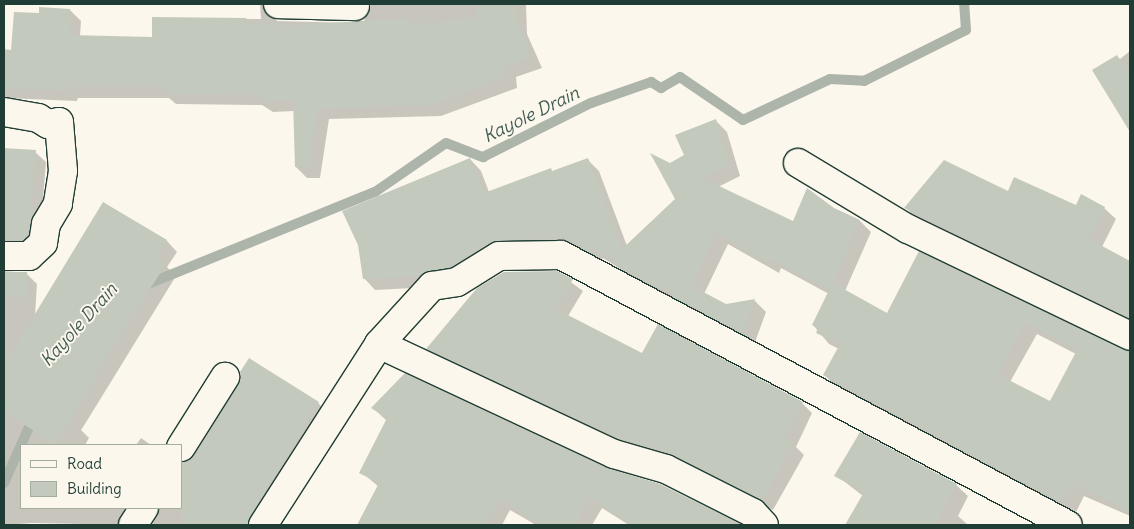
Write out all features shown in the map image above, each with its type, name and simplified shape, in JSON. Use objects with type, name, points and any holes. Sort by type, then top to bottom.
[{"type":"street","points":[[278,4],[355,6]]},
{"type":"street","points":[[4,112],[38,118],[48,124],[59,122],[63,171],[58,204],[46,224],[43,243],[29,256],[4,256]]},
{"type":"street","points":[[798,163],[908,229],[1130,336]]},
{"type":"street","points":[[263,525],[379,344],[432,286],[457,282],[499,256],[561,255],[1068,525]]},
{"type":"street","points":[[379,344],[614,454],[666,469],[754,514],[764,525]]},
{"type":"street","points":[[182,445],[224,377]]},
{"type":"street","points":[[133,525],[143,509]]},
{"type":"building","points":[[474,4],[516,4],[517,22],[532,57],[505,66],[507,77],[429,106],[318,108],[309,168],[295,167],[293,100],[261,102],[260,96],[250,95],[163,94],[163,87],[67,87],[67,91],[4,88],[4,49],[11,50],[14,12],[39,13],[39,7],[70,9],[69,35],[152,37],[152,17],[246,18],[246,24],[281,23],[281,26],[410,18],[411,25],[478,16]]},
{"type":"building","points":[[1117,55],[1130,76],[1130,132],[1092,70]]},
{"type":"building","points":[[716,119],[729,165],[702,178],[793,221],[807,188],[834,208],[860,220],[833,283],[887,313],[919,251],[1130,351],[1130,510],[1072,485],[1064,504],[823,375],[840,344],[816,333],[818,328],[812,325],[829,290],[769,258],[768,263],[716,233],[692,286],[726,304],[755,299],[743,334],[673,297],[675,293],[651,285],[592,248],[589,252],[561,239],[498,240],[451,267],[420,276],[363,279],[358,245],[342,211],[470,158],[484,193],[551,168],[552,171],[588,158],[622,249],[675,199],[650,153],[670,163],[684,155],[675,135]],"holes":[[[1026,323],[1077,350],[1050,401],[997,374]]]},
{"type":"building","points":[[4,148],[36,150],[30,222],[28,235],[23,240],[4,240]]},
{"type":"building","points":[[944,160],[1008,191],[1014,177],[1076,205],[1081,194],[1105,207],[1089,239],[1130,261],[1130,319],[904,208]]},
{"type":"building","points":[[103,202],[167,240],[156,257],[166,264],[94,377],[96,379],[56,444],[4,411],[4,365]]},
{"type":"building","points":[[557,271],[573,279],[556,309],[642,353],[658,324],[803,402],[785,438],[794,443],[762,501],[673,455],[620,439],[426,349],[477,288],[504,272]]},
{"type":"building","points":[[4,272],[27,272],[27,297],[4,297]]},
{"type":"building","points":[[249,358],[319,402],[246,525],[181,525],[182,461],[194,455],[238,385],[240,372]]},
{"type":"building","points":[[405,373],[608,468],[660,484],[743,525],[633,525],[591,498],[575,525],[542,525],[499,500],[485,525],[357,525],[379,483],[359,473],[387,418],[371,408]]},
{"type":"building","points":[[860,432],[957,484],[936,525],[845,525],[864,492],[834,476]]},
{"type":"waterway","name":"Kayole Drain","points":[[143,286],[375,192],[446,143],[483,157],[591,103],[651,82],[661,88],[680,77],[743,120],[830,79],[864,81],[966,30],[964,4]]},
{"type":"waterway","name":"Kayole Drain","points":[[21,444],[34,416]]},
{"type":"waterway","name":"Kayole Drain","points":[[4,483],[20,447]]}]
